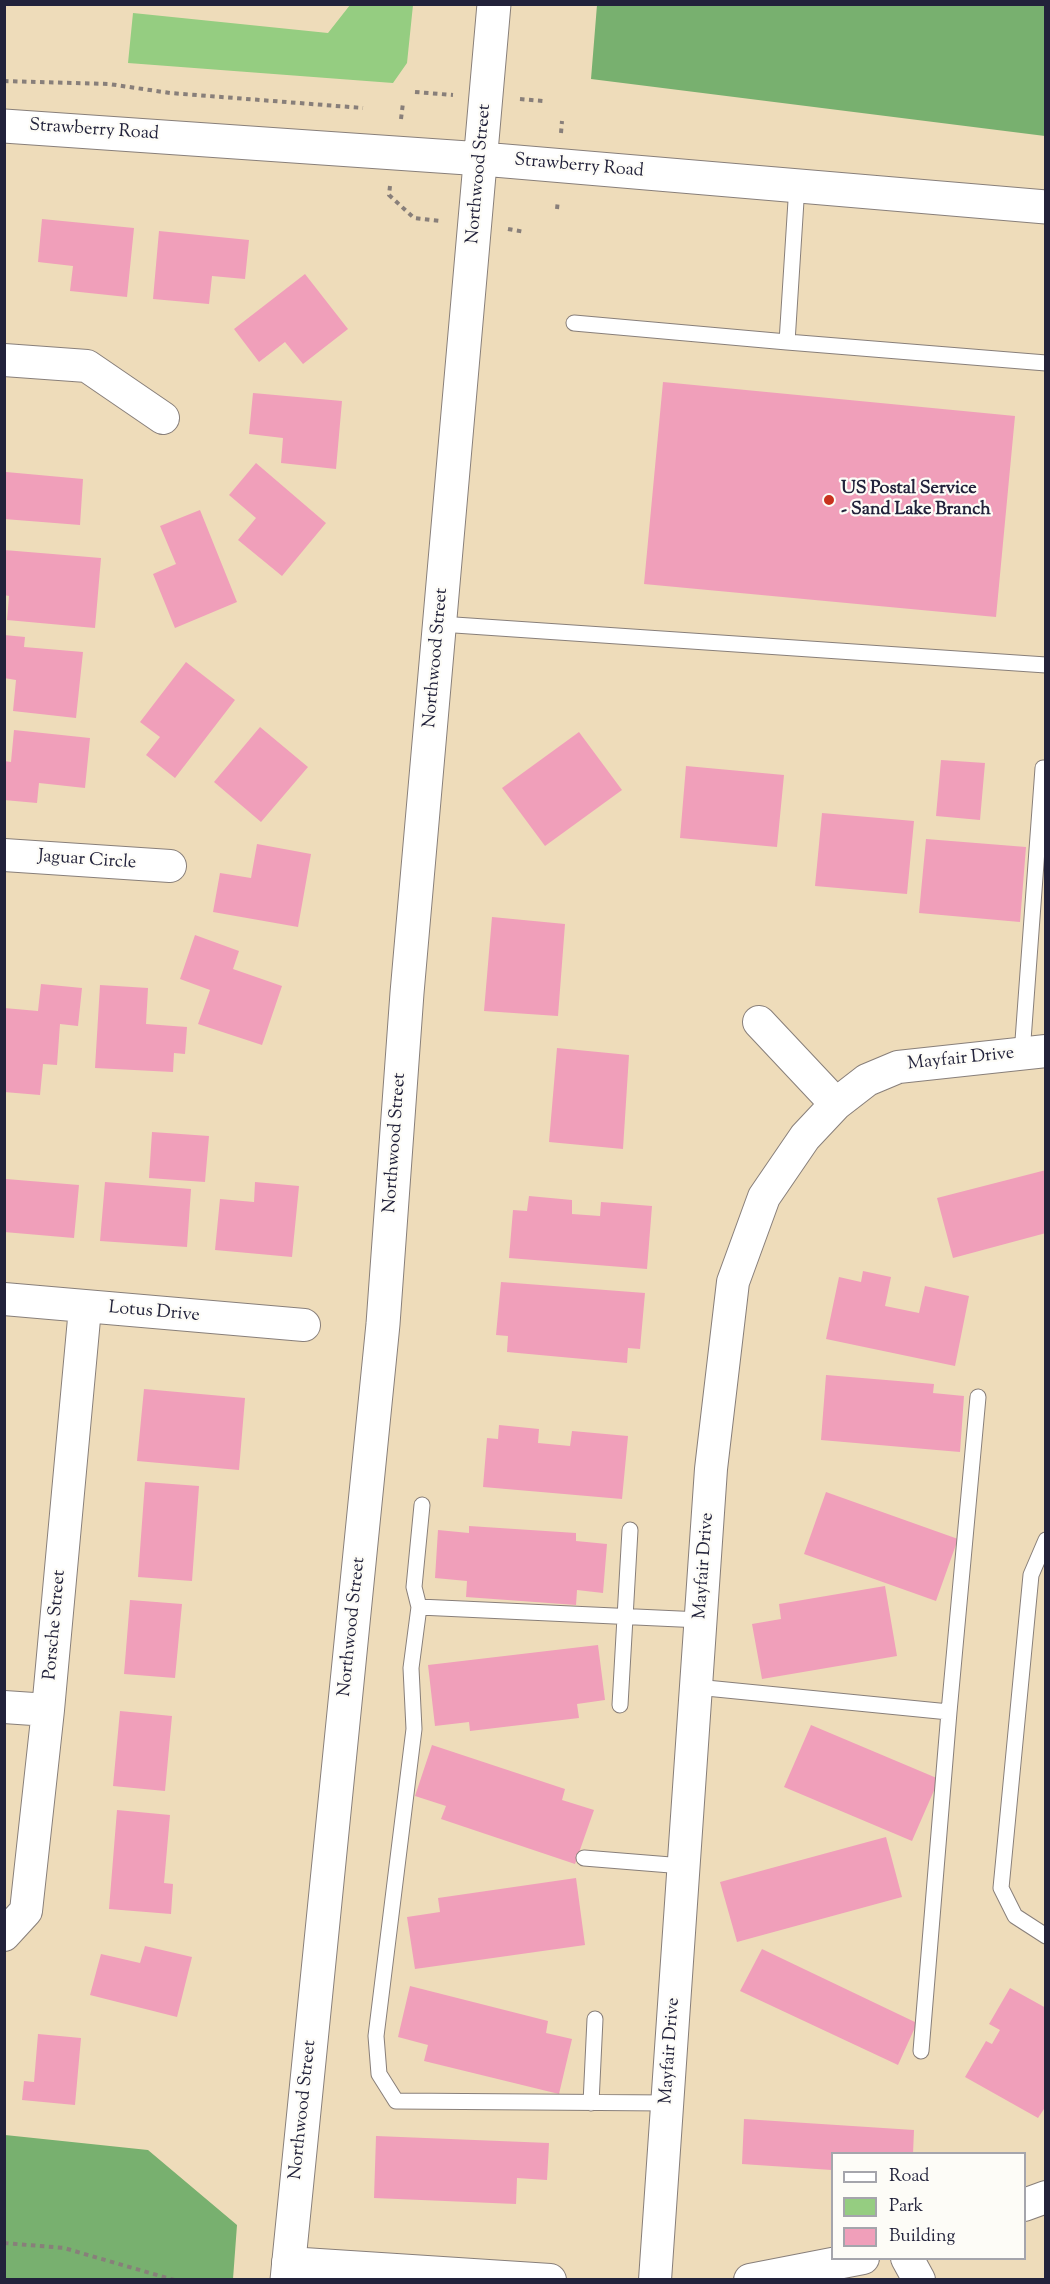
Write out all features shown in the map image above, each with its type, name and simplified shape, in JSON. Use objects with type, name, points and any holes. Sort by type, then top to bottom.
[{"type":"street","name":"Northwood Street","points":[[288,2271],[384,1324],[407,993],[494,4]]},
{"type":"street","name":"Strawberry Road","points":[[4,126],[482,159],[1046,207]]},
{"type":"street","points":[[4,360],[87,366],[163,418]]},
{"type":"street","name":"Jaguar Circle","points":[[4,855],[170,866]]},
{"type":"street","points":[[759,1022],[836,1104]]},
{"type":"street","name":"Mayfair Drive","points":[[655,2280],[711,1468],[732,1282],[764,1197],[805,1137],[836,1104],[867,1080],[898,1067],[1034,1052]]},
{"type":"street","name":"Lotus Drive","points":[[4,1299],[85,1308],[304,1325]]},
{"type":"street","name":"Porsche Street","points":[[4,1935],[26,1911],[48,1710],[85,1308]]},
{"type":"street","points":[[4,1707],[48,1710]]},
{"type":"street","points":[[1026,2204],[1046,2197]]},
{"type":"street","points":[[750,2280],[858,2260]]},
{"type":"street","points":[[908,2260],[919,2280]]},
{"type":"street","points":[[288,2271],[550,2280]]},
{"type":"lane","points":[[787,342],[797,185]]},
{"type":"lane","points":[[574,322],[1046,363]]},
{"type":"lane","points":[[440,624],[1046,666]]},
{"type":"lane","points":[[1034,1052],[1043,768]]},
{"type":"lane","points":[[921,2051],[978,1397]]},
{"type":"lane","points":[[422,1504],[414,1587],[418,1607],[411,1668],[414,1729],[376,2036],[379,2074],[396,2101],[668,2103]]},
{"type":"lane","points":[[620,1705],[630,1530]]},
{"type":"lane","points":[[1046,1540],[1031,1575],[1001,1888],[1015,1916],[1046,1936]]},
{"type":"lane","points":[[418,1607],[701,1620]]},
{"type":"lane","points":[[696,1687],[949,1712]]},
{"type":"lane","points":[[584,1857],[683,1866]]},
{"type":"lane","points":[[591,2103],[595,2019]]},
{"type":"path","points":[[4,81],[109,84],[170,93],[363,108]]},
{"type":"path","points":[[4,2243],[64,2248],[174,2280]]},
{"type":"green space","points":[[350,5],[413,5],[407,63],[393,83],[128,63],[133,13],[328,33]]},
{"type":"green space","points":[[597,5],[1045,5],[1045,136],[591,79]]},
{"type":"green space","points":[[5,2135],[148,2150],[237,2225],[233,2279],[5,2279]]},
{"type":"building","points":[[42,219],[134,228],[127,297],[70,291],[73,266],[38,262]]},
{"type":"building","points":[[159,231],[249,240],[245,279],[212,276],[209,304],[153,299]]},
{"type":"building","points":[[305,274],[348,329],[303,364],[285,342],[259,362],[234,329]]},
{"type":"building","name":"US Postal Service - Sand Lake Branch","points":[[663,382],[1015,416],[996,617],[644,584]]},
{"type":"building","points":[[253,393],[342,401],[336,469],[281,463],[283,438],[249,434]]},
{"type":"building","points":[[256,463],[326,523],[282,576],[238,540],[256,518],[229,495]]},
{"type":"building","points":[[6,472],[83,479],[80,525],[4,519]]},
{"type":"building","points":[[200,510],[237,602],[175,628],[153,574],[176,564],[160,526]]},
{"type":"building","points":[[4,550],[101,558],[95,628],[7,620],[9,596],[4,595]]},
{"type":"building","points":[[4,635],[25,637],[24,647],[83,652],[76,718],[13,711],[16,680],[4,678]]},
{"type":"building","points":[[186,662],[235,700],[175,778],[146,755],[160,737],[140,722]]},
{"type":"building","points":[[260,727],[308,767],[261,822],[214,782]]},
{"type":"building","points":[[14,730],[90,738],[85,788],[39,783],[37,803],[4,800],[4,761],[11,762]]},
{"type":"building","points":[[579,732],[622,790],[545,846],[502,788]]},
{"type":"building","points":[[941,760],[985,763],[980,820],[936,816]]},
{"type":"building","points":[[686,766],[784,775],[777,847],[680,838]]},
{"type":"building","points":[[822,813],[914,821],[907,894],[815,886]]},
{"type":"building","points":[[926,839],[1026,847],[1020,922],[919,913]]},
{"type":"building","points":[[257,844],[311,854],[298,927],[213,912],[220,873],[251,878]]},
{"type":"building","points":[[492,917],[565,924],[558,1016],[484,1011]]},
{"type":"building","points":[[195,935],[239,951],[233,969],[282,986],[262,1045],[198,1024],[210,990],[180,979]]},
{"type":"building","points":[[41,984],[82,988],[78,1026],[60,1024],[57,1065],[43,1064],[40,1095],[4,1092],[4,1008],[38,1011]]},
{"type":"building","points":[[100,985],[148,988],[146,1024],[187,1027],[185,1054],[174,1053],[173,1072],[95,1068]]},
{"type":"building","points":[[557,1048],[629,1055],[623,1149],[549,1142]]},
{"type":"building","points":[[152,1132],[209,1136],[205,1182],[149,1178]]},
{"type":"building","points":[[1046,1170],[1046,1233],[953,1258],[937,1198]]},
{"type":"building","points":[[6,1179],[79,1185],[74,1238],[4,1232]]},
{"type":"building","points":[[105,1182],[191,1189],[187,1247],[100,1241]]},
{"type":"building","points":[[255,1182],[299,1186],[292,1257],[215,1250],[220,1199],[254,1202]]},
{"type":"building","points":[[529,1196],[572,1200],[572,1214],[600,1216],[601,1202],[652,1206],[647,1269],[509,1258],[513,1210],[527,1211]]},
{"type":"building","points":[[863,1271],[891,1277],[885,1306],[919,1313],[925,1286],[969,1296],[955,1366],[826,1339],[839,1277],[861,1282]]},
{"type":"building","points":[[501,1282],[645,1293],[640,1349],[628,1348],[627,1363],[507,1352],[508,1336],[496,1335]]},
{"type":"building","points":[[826,1375],[934,1384],[933,1393],[964,1396],[960,1452],[821,1440]]},
{"type":"building","points":[[144,1389],[245,1398],[239,1470],[137,1461]]},
{"type":"building","points":[[499,1425],[539,1429],[538,1443],[570,1446],[572,1431],[628,1436],[622,1499],[483,1487],[487,1438],[498,1439]]},
{"type":"building","points":[[145,1482],[199,1486],[192,1581],[138,1577]]},
{"type":"building","points":[[826,1492],[958,1539],[936,1601],[804,1554]]},
{"type":"building","points":[[469,1526],[576,1533],[576,1541],[607,1544],[603,1593],[577,1590],[576,1605],[466,1597],[467,1581],[435,1578],[438,1530],[469,1533]]},
{"type":"building","points":[[885,1586],[897,1656],[762,1679],[752,1624],[781,1619],[779,1604]]},
{"type":"building","points":[[130,1600],[182,1604],[175,1678],[124,1674]]},
{"type":"building","points":[[598,1645],[605,1700],[577,1704],[579,1718],[470,1731],[469,1722],[435,1726],[428,1665]]},
{"type":"building","points":[[120,1711],[172,1716],[165,1791],[113,1786]]},
{"type":"building","points":[[811,1725],[939,1779],[912,1841],[784,1787]]},
{"type":"building","points":[[432,1745],[565,1789],[562,1800],[594,1810],[575,1864],[441,1819],[446,1806],[415,1796]]},
{"type":"building","points":[[117,1810],[170,1815],[164,1883],[173,1884],[171,1914],[109,1909]]},
{"type":"building","points":[[886,1837],[902,1897],[737,1942],[720,1882]]},
{"type":"building","points":[[576,1878],[585,1945],[415,1969],[407,1917],[440,1912],[438,1898]]},
{"type":"building","points":[[145,1946],[192,1957],[177,2017],[90,1995],[101,1954],[140,1963]]},
{"type":"building","points":[[762,1949],[917,2023],[898,2065],[740,1991]]},
{"type":"building","points":[[410,1986],[548,2021],[546,2033],[572,2039],[559,2094],[424,2061],[428,2045],[398,2037]]},
{"type":"building","points":[[1010,1988],[1046,2008],[1046,2106],[1038,2118],[965,2077],[986,2041],[992,2044],[1000,2030],[989,2024]]},
{"type":"building","points":[[38,2034],[81,2038],[75,2105],[22,2100],[24,2081],[34,2082]]},
{"type":"building","points":[[744,2119],[914,2130],[913,2152],[831,2152],[831,2170],[742,2164]]},
{"type":"building","points":[[376,2136],[549,2143],[547,2180],[517,2178],[516,2204],[374,2198]]},
{"type":"place","name":"US Postal Service - Sand Lake Branch","points":[[829,500]]}]
